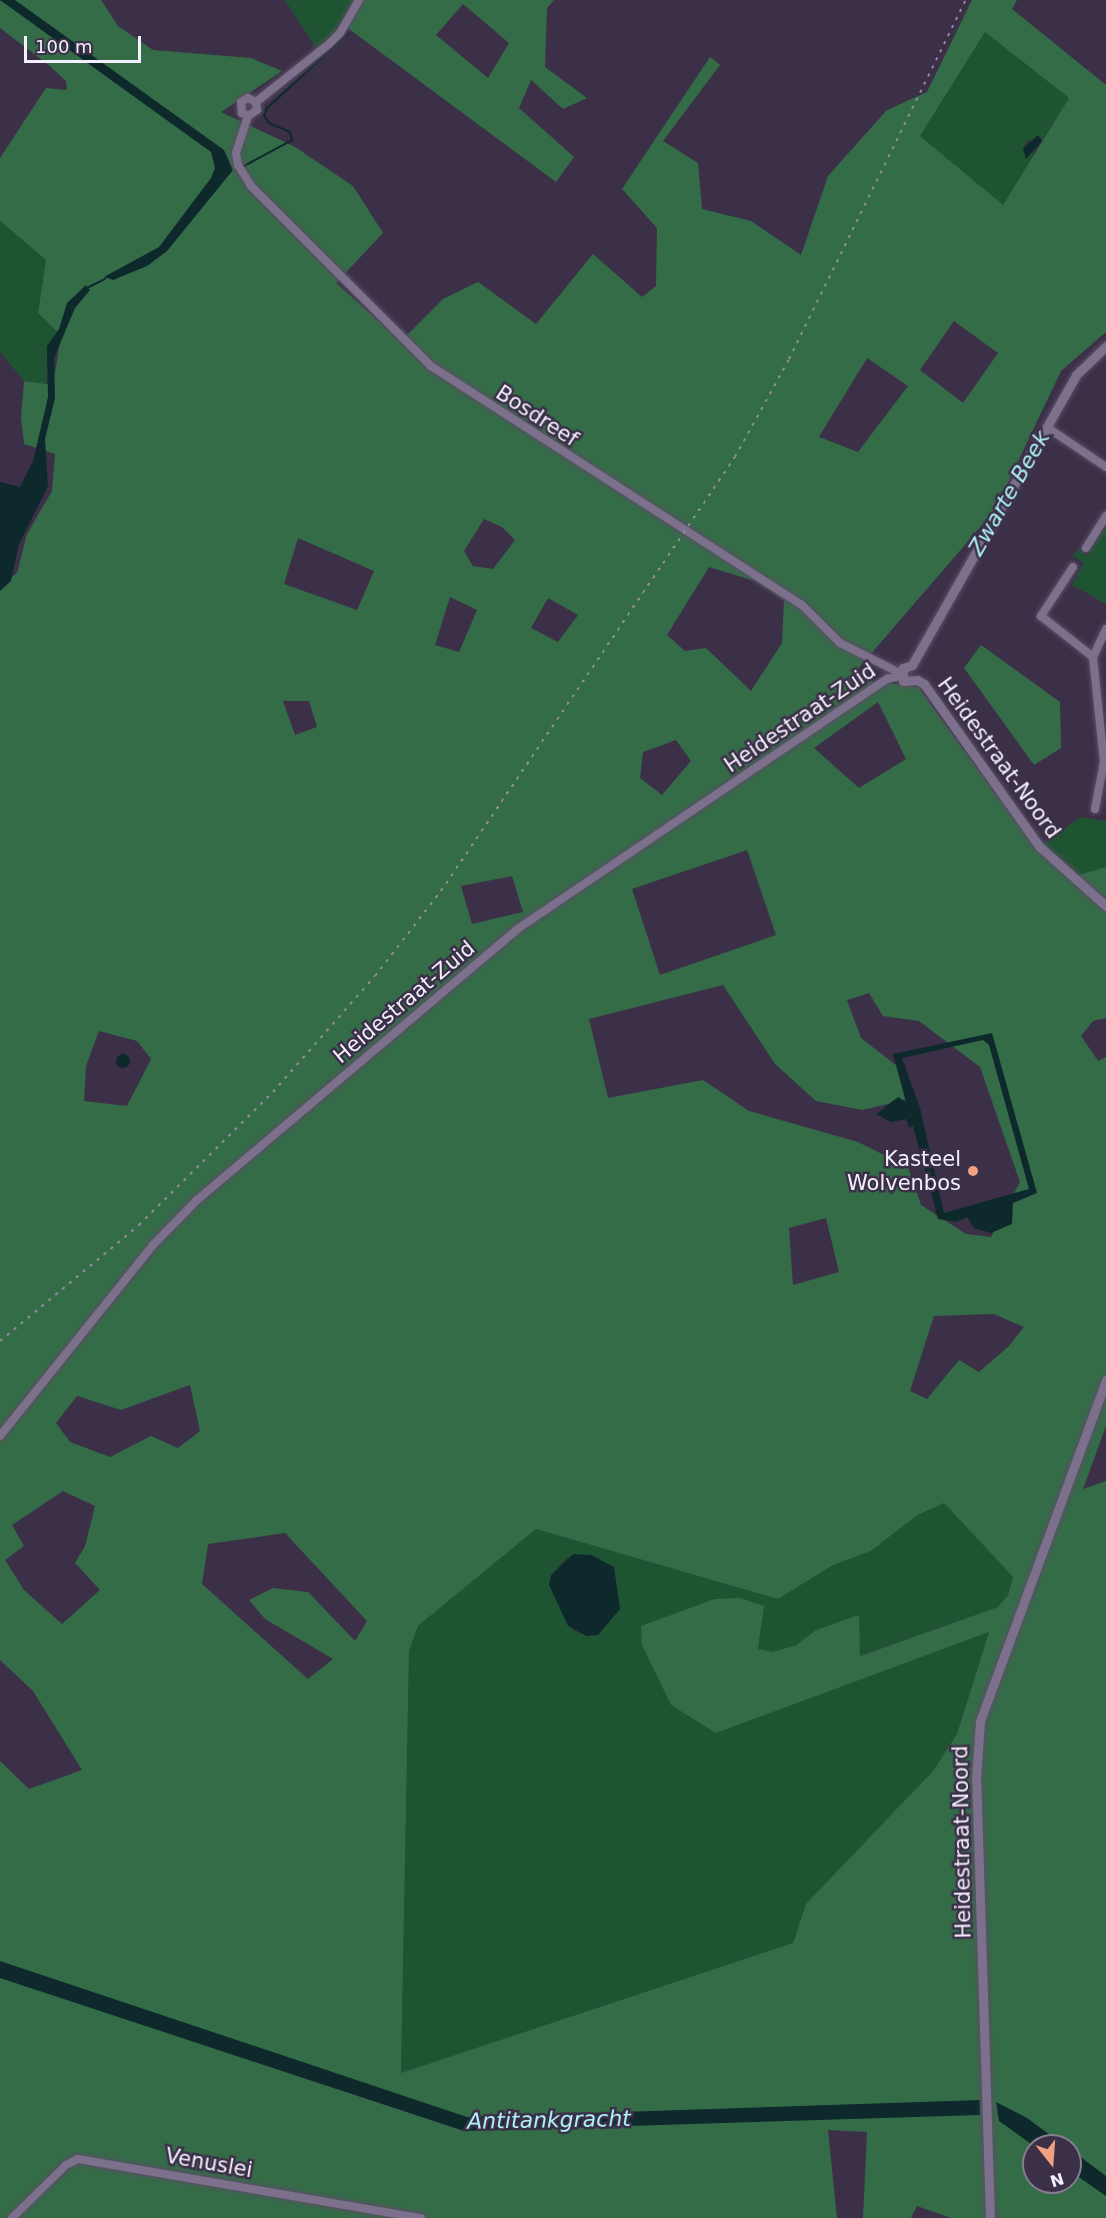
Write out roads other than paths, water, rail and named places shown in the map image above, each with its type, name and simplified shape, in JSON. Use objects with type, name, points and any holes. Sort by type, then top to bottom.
[{"type":"street","name":"Bosdreef","points":[[255,102],[329,45],[359,0]]},
{"type":"street","name":"Bosdreef","points":[[248,116],[242,113],[241,102],[248,98],[255,102]]},
{"type":"street","name":"Bosdreef","points":[[255,102],[256,110],[248,116],[236,153],[241,172],[251,186],[431,366],[801,604],[840,643],[900,674]]},
{"type":"street","points":[[912,665],[918,671],[917,680],[907,683],[900,674],[912,665],[1076,375],[1106,346]]},
{"type":"street","points":[[1048,428],[1106,467]]},
{"type":"street","points":[[1086,548],[1106,516]]},
{"type":"street","points":[[1074,567],[1041,615],[1093,657]]},
{"type":"street","points":[[1095,809],[1104,762],[1103,724],[1093,657],[1106,629]]},
{"type":"street","name":"Heidestraat-Zuid","points":[[0,1436],[153,1245],[197,1200],[516,930],[887,679],[900,674]]},
{"type":"street","name":"Heidestraat-Noord","points":[[917,680],[924,684],[1040,847],[1106,906]]},
{"type":"street","name":"Heidestraat-Noord","points":[[990,2218],[976,1780],[980,1721],[1106,1380]]},
{"type":"street","name":"Venuslei","points":[[12,2218],[66,2165],[78,2159],[422,2218]]},
{"type":"water","points":[[0,0],[15,0],[224,150],[233,170],[167,251],[147,266],[113,280],[104,277],[159,247],[211,178],[215,168],[211,152]]},
{"type":"water","points":[[1038,135],[1042,141],[1026,159],[1023,148]]},
{"type":"water","points":[[86,285],[90,290],[75,308],[54,358],[55,398],[45,439],[48,486],[19,544],[11,581],[0,591],[0,482],[20,487],[33,461],[48,397],[47,346],[59,329],[67,303]]},
{"type":"water","points":[[992,1033],[1037,1193],[1013,1203],[1012,1224],[991,1233],[974,1228],[967,1217],[956,1222],[938,1219],[913,1126],[909,1128],[906,1119],[891,1122],[876,1114],[898,1097],[906,1102],[893,1054]],"holes":[[[983,1040],[989,1045],[1029,1189],[944,1213],[920,1108],[902,1058]]]},
{"type":"water","points":[[123,1054],[128,1056],[130,1061],[128,1066],[123,1068],[118,1066],[116,1061],[118,1056]]},
{"type":"water","points":[[573,1554],[591,1555],[614,1567],[620,1609],[598,1635],[587,1636],[568,1626],[549,1585],[551,1575]]},
{"type":"water","name":"Antitankgracht","points":[[0,1961],[467,2117],[980,2100],[980,2115],[464,2131],[0,1978]]},
{"type":"water","points":[[996,2102],[1027,2118],[1049,2134],[1022,2134],[1022,2137],[999,2121]]},
{"type":"water","points":[[1082,2158],[1106,2176],[1106,2196],[1082,2179]]},
{"type":"waterway","points":[[244,166],[292,140],[290,132],[269,123],[264,115],[267,108],[349,33]]},
{"type":"waterway","points":[[89,287],[105,279]]},
{"type":"railway","points":[[0,1341],[139,1225],[273,1092],[375,976],[441,891],[735,457],[789,359],[966,0]]},
{"type":"place","name":"Kasteel Wolvenbos","points":[[973,1171]]},
{"type":"water label","name":"Zwarte Beek","points":[[1009,493]]}]
